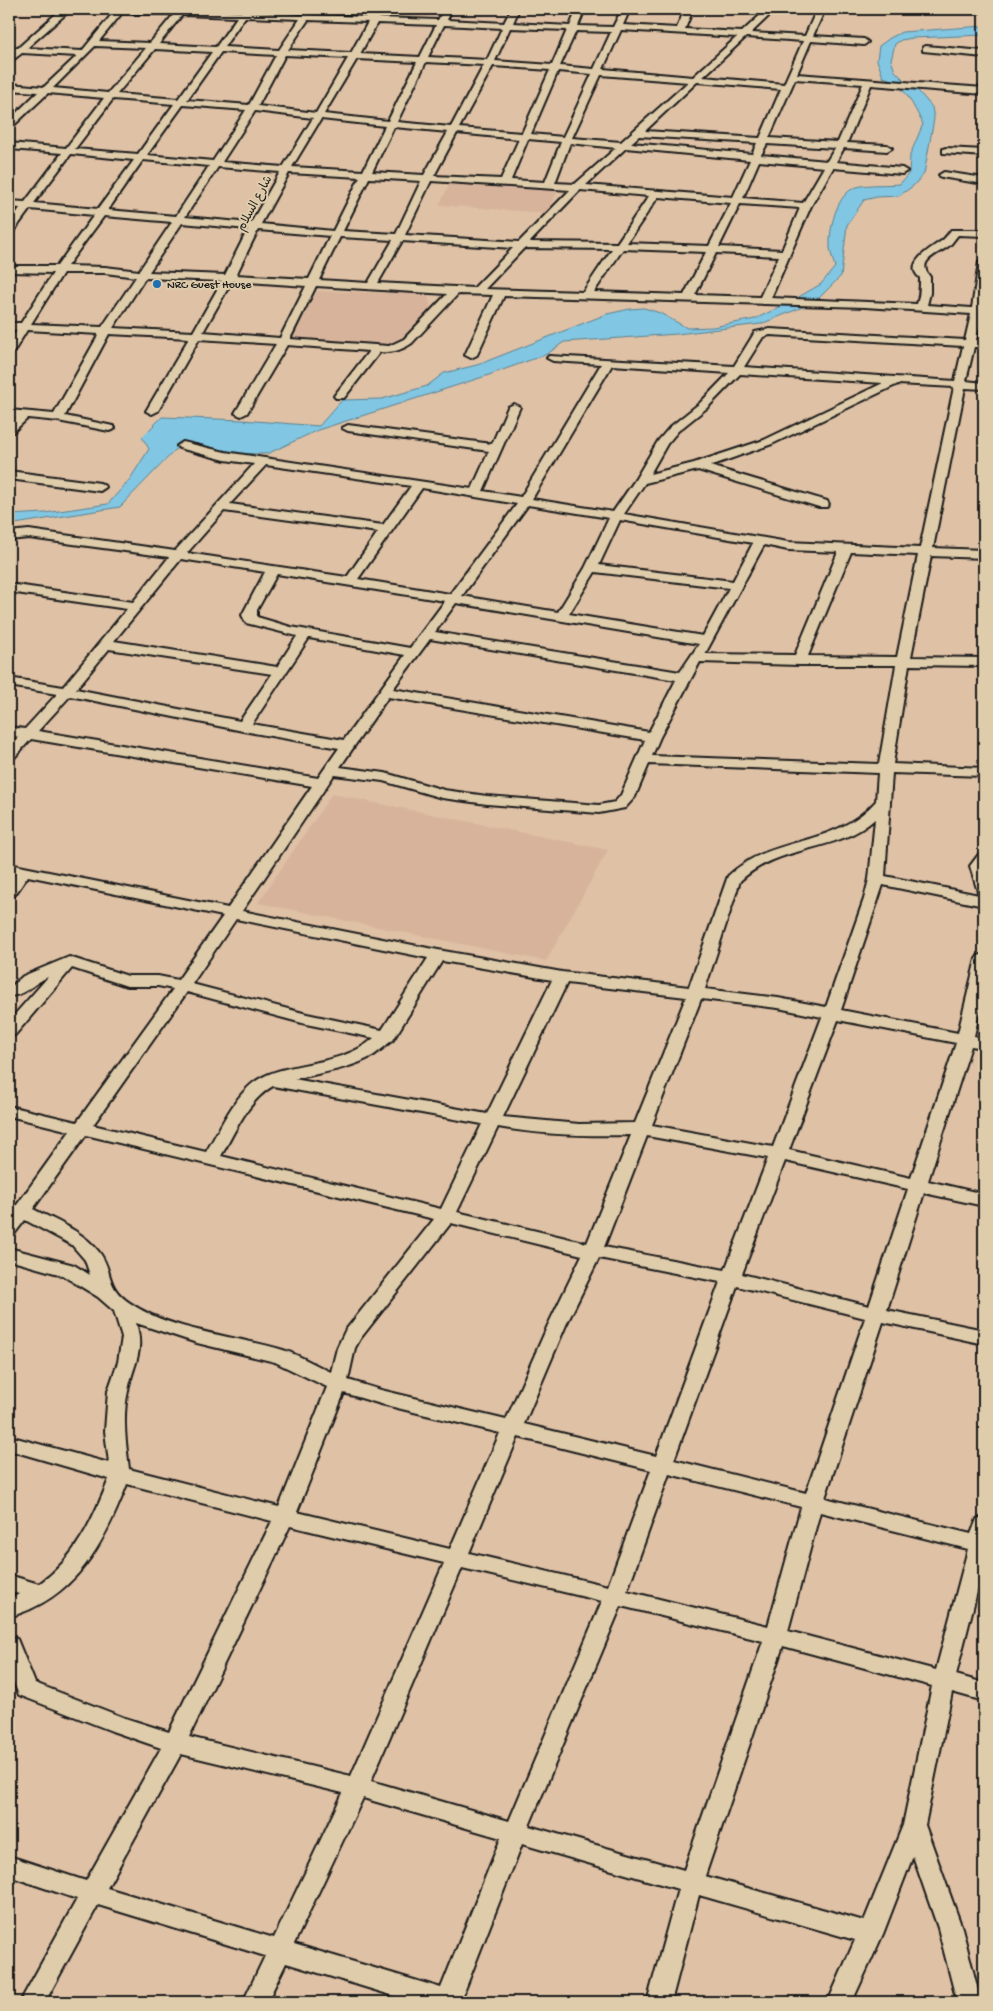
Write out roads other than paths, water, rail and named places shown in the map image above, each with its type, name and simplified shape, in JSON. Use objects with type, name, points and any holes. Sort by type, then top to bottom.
[{"type":"street","points":[[48,9],[244,12],[305,18],[680,31],[864,42]]},
{"type":"street","points":[[9,60],[66,9]]},
{"type":"street","points":[[58,418],[106,330],[252,108],[282,52],[311,9]]},
{"type":"street","name":"شارع السلام","points":[[152,411],[229,278],[264,207],[380,9]]},
{"type":"street","points":[[241,414],[283,342],[368,174],[390,124],[448,9]]},
{"type":"street","points":[[371,286],[399,238],[428,176],[490,63],[515,9]]},
{"type":"street","points":[[505,182],[581,9]]},
{"type":"street","points":[[549,184],[567,139],[626,9]]},
{"type":"street","points":[[680,31],[689,9]]},
{"type":"street","points":[[477,291],[578,187],[626,145],[772,9]]},
{"type":"street","points":[[688,298],[737,200],[754,157],[788,87],[821,9]]},
{"type":"street","points":[[972,9],[984,9]]},
{"type":"street","points":[[9,125],[84,54],[120,10]]},
{"type":"street","points":[[9,230],[110,96],[181,10]]},
{"type":"street","points":[[9,351],[59,271],[99,213],[182,101],[244,12]]},
{"type":"street","points":[[94,43],[490,63],[788,87]]},
{"type":"street","points":[[9,49],[84,54]]},
{"type":"street","points":[[926,49],[984,54]]},
{"type":"street","points":[[792,76],[984,91]]},
{"type":"street","points":[[764,301],[806,206],[841,146],[868,82]]},
{"type":"street","points":[[9,87],[182,101],[390,124],[902,171]]},
{"type":"street","points":[[638,133],[762,142],[887,148]]},
{"type":"street","points":[[9,146],[286,170],[428,176],[549,184],[806,206]]},
{"type":"street","points":[[946,151],[984,153]]},
{"type":"street","points":[[944,175],[984,181]]},
{"type":"street","points":[[586,296],[655,194]]},
{"type":"street","points":[[9,204],[254,228],[399,238],[520,245],[712,248],[786,253]]},
{"type":"street","points":[[920,308],[925,299],[926,291],[925,277],[921,274],[920,266],[927,254],[946,243],[955,232],[984,233]]},
{"type":"street","points":[[9,1866],[91,1893],[449,2002],[515,1833],[615,1596],[731,1278],[832,1013],[877,879],[886,768],[902,661],[960,384],[977,343],[984,262]]},
{"type":"street","points":[[9,269],[105,270],[143,275],[455,291],[764,301],[980,312]]},
{"type":"street","points":[[9,326],[106,330],[376,349],[394,348],[408,341],[455,291]]},
{"type":"street","points":[[471,355],[500,292]]},
{"type":"street","points":[[561,617],[591,568],[616,516],[662,443],[674,429],[704,405],[737,370],[757,335],[766,332],[977,343]]},
{"type":"street","points":[[340,396],[376,349]]},
{"type":"street","points":[[553,358],[984,386]]},
{"type":"street","points":[[9,1229],[84,1128],[424,634],[526,501],[609,361]]},
{"type":"street","points":[[640,480],[698,466],[768,442],[896,381]]},
{"type":"street","points":[[476,493],[514,407]]},
{"type":"street","points":[[9,413],[58,418],[109,428]]},
{"type":"street","points":[[9,430],[26,414]]},
{"type":"street","points":[[348,428],[495,448]]},
{"type":"street","points":[[184,446],[225,456],[476,493],[788,546],[984,554]]},
{"type":"street","points":[[9,756],[67,691],[177,556],[263,461]]},
{"type":"street","points":[[698,466],[823,504]]},
{"type":"street","points":[[9,475],[100,487]]},
{"type":"street","points":[[350,581],[419,484]]},
{"type":"street","points":[[222,507],[386,529]]},
{"type":"street","points":[[9,536],[22,534],[50,536],[350,581],[706,641]]},
{"type":"street","points":[[330,770],[385,777],[433,792],[458,796],[599,809],[615,807],[625,801],[653,736],[684,676],[706,641],[760,541]]},
{"type":"street","points":[[799,661],[846,549]]},
{"type":"street","points":[[591,568],[736,586]]},
{"type":"street","points":[[272,570],[250,610],[251,620],[277,629],[412,652]]},
{"type":"street","points":[[9,588],[135,606]]},
{"type":"street","points":[[244,727],[304,634]]},
{"type":"street","points":[[424,634],[684,676]]},
{"type":"street","points":[[105,644],[279,671]]},
{"type":"street","points":[[696,658],[799,661],[984,662]]},
{"type":"street","points":[[9,682],[67,691],[244,727],[348,745]]},
{"type":"street","points":[[384,692],[653,736]]},
{"type":"street","points":[[9,731],[321,783]]},
{"type":"street","points":[[644,760],[984,772]]},
{"type":"street","points":[[255,2002],[357,1787],[557,1325],[593,1251],[696,992],[730,886],[739,872],[754,862],[774,854],[822,841],[852,829],[866,820],[883,802]]},
{"type":"street","points":[[984,857],[978,869],[984,892]]},
{"type":"street","points":[[9,893],[16,869],[438,955],[562,977],[696,992],[832,1013],[975,1041]]},
{"type":"street","points":[[877,879],[984,901]]},
{"type":"street","points":[[211,1159],[250,1096],[270,1080],[356,1056],[369,1050],[386,1036],[394,1028],[408,1001],[438,955]]},
{"type":"street","points":[[658,2002],[692,1883],[776,1636],[813,1502],[917,1185],[975,1041],[984,959]]},
{"type":"street","points":[[9,991],[16,991],[29,979],[69,962],[128,981],[158,981],[183,986],[306,1019],[386,1036]]},
{"type":"street","points":[[9,1031],[69,962]]},
{"type":"street","points":[[32,2002],[175,1743],[285,1516],[306,1468],[338,1384],[346,1348],[352,1336],[447,1215],[562,977]]},
{"type":"street","points":[[270,1080],[492,1122],[579,1130],[641,1129],[779,1154],[984,1200]]},
{"type":"street","points":[[9,1111],[593,1251],[731,1278],[876,1314],[984,1337]]},
{"type":"street","points":[[22,1211],[78,1241],[93,1257],[105,1292]]},
{"type":"street","points":[[9,1254],[68,1270],[105,1292],[123,1308],[167,1328],[280,1356],[338,1384],[381,1397],[813,1502],[983,1538],[944,1680],[914,1825],[871,1934],[840,2002]]},
{"type":"street","points":[[9,1609],[42,1593],[62,1579],[84,1553],[104,1516],[120,1476],[116,1446],[118,1392],[128,1362],[131,1337],[123,1308]]},
{"type":"street","points":[[9,1443],[120,1476],[776,1636],[984,1692]]},
{"type":"street","points":[[9,1583],[42,1593]]},
{"type":"street","points":[[9,1645],[28,1689],[120,1725],[175,1743],[357,1787],[871,1934]]},
{"type":"street","points":[[914,1825],[950,1928],[969,2002]]},
{"type":"water","points":[[984,26],[984,35],[913,38],[901,40],[895,44],[891,60],[895,71],[905,81],[914,86],[932,107],[934,119],[924,174],[913,186],[899,196],[877,197],[864,200],[847,225],[841,276],[815,302],[761,324],[677,334],[564,342],[547,354],[486,376],[318,430],[267,454],[222,453],[181,444],[120,507],[9,525],[9,515],[45,513],[108,504],[130,479],[149,449],[142,437],[162,417],[242,420],[319,426],[342,400],[382,399],[427,386],[444,373],[477,365],[607,314],[644,308],[660,313],[687,328],[713,327],[755,319],[790,302],[821,284],[835,267],[830,248],[831,231],[835,213],[844,196],[861,186],[900,184],[909,173],[910,155],[923,124],[902,89],[897,84],[883,77],[877,60],[879,46],[902,32]]},
{"type":"place","name":"NRC Guest House","points":[[157,284]]}]
